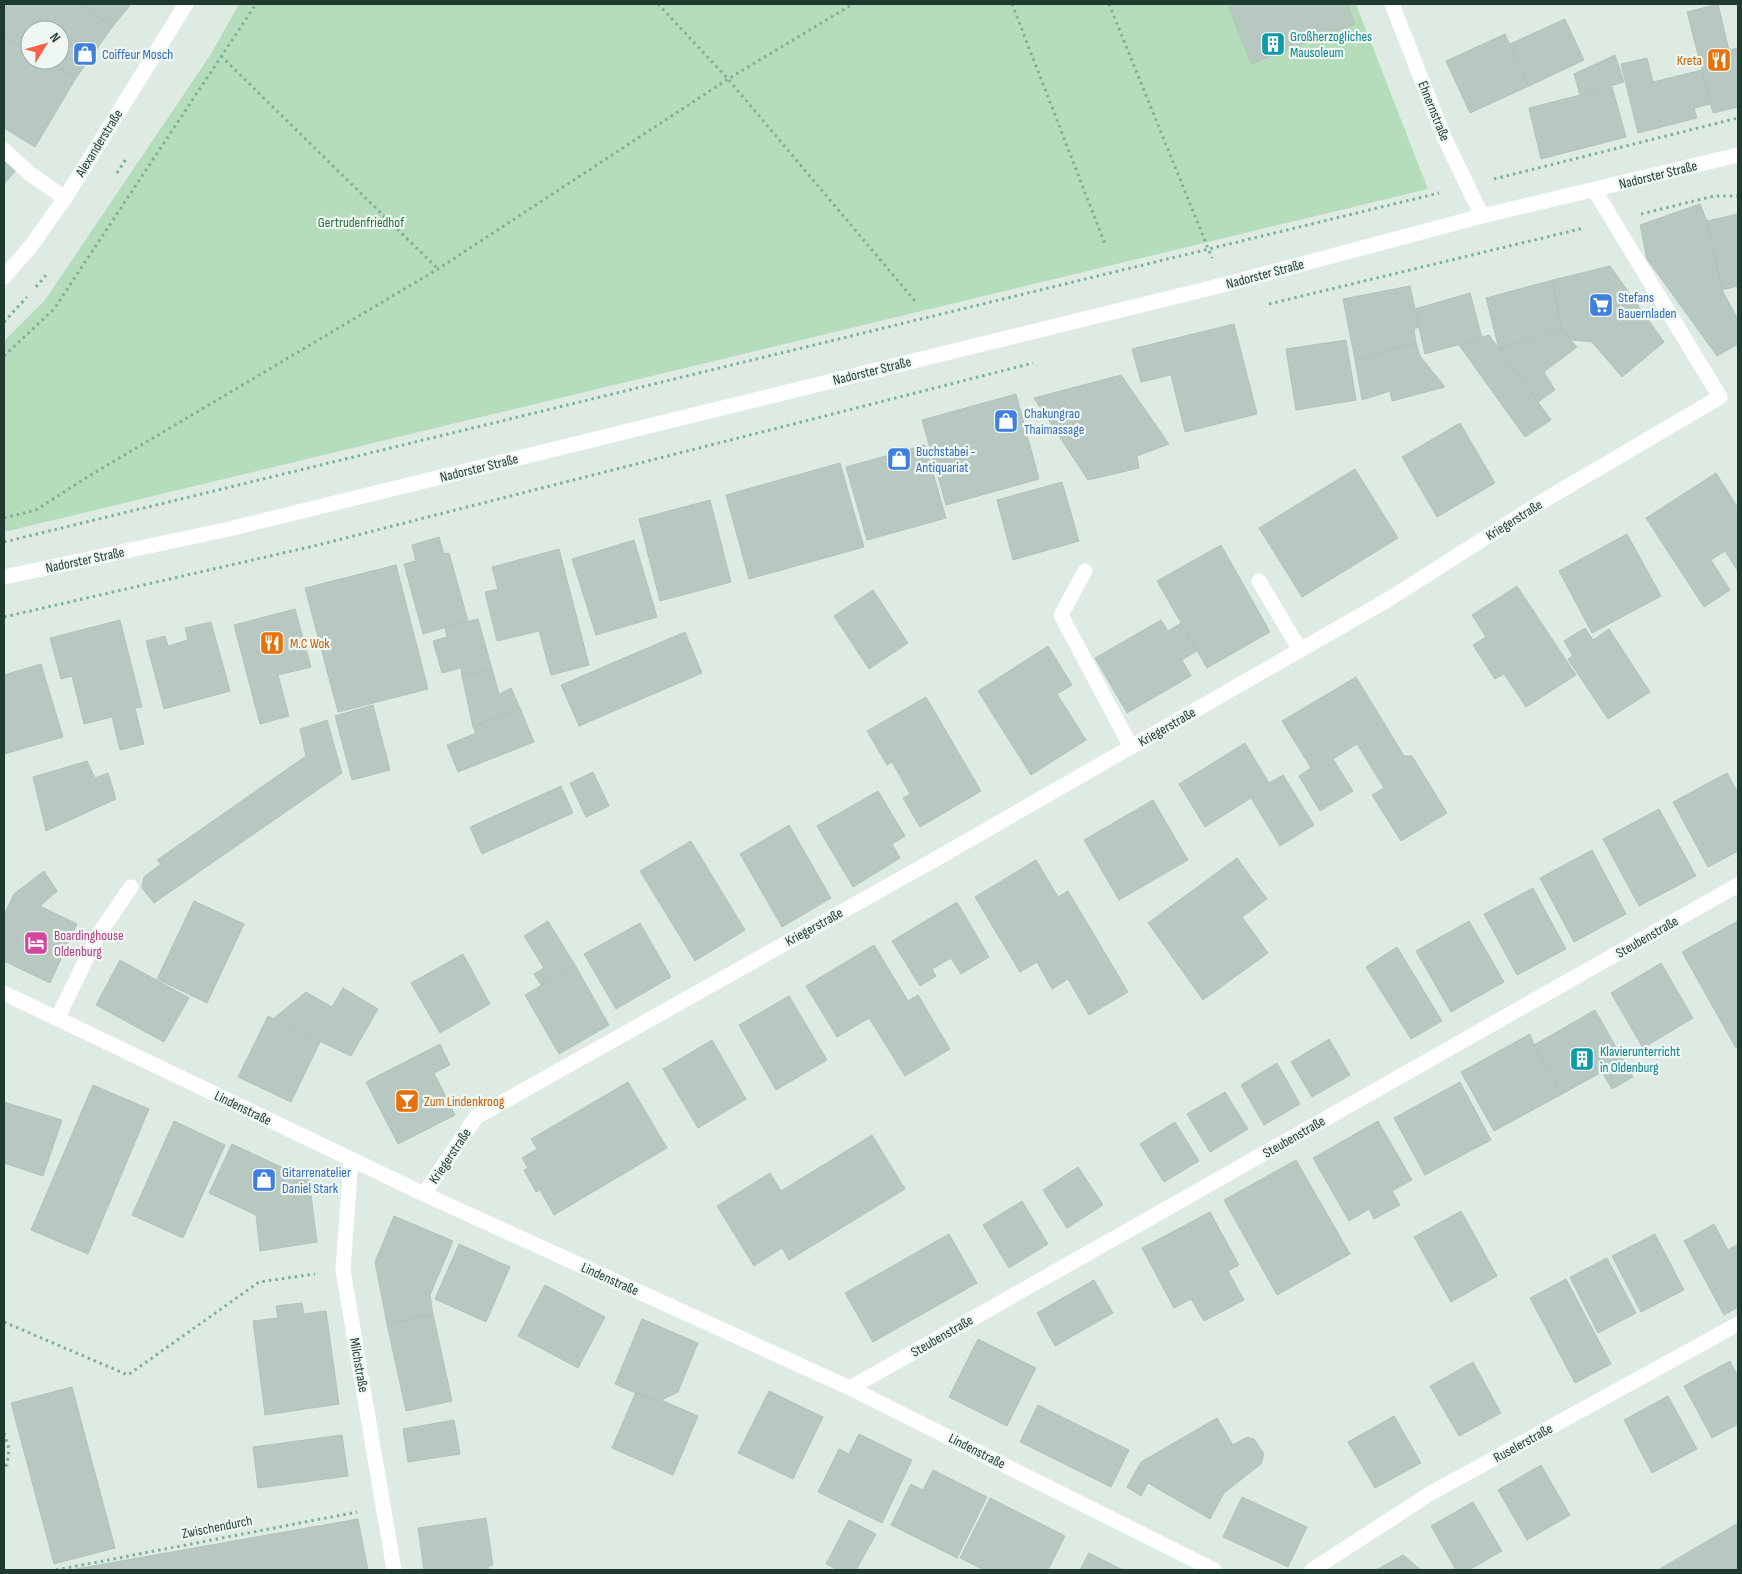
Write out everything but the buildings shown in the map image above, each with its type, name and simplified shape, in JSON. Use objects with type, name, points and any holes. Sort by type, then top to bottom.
[{"type":"street","name":"Alexanderstraße","points":[[4,277],[31,246],[64,198],[186,4]]},
{"type":"street","name":"Ehnernstraße","points":[[1392,4],[1444,137],[1482,216]]},
{"type":"street","points":[[4,150],[30,174],[64,198]]},
{"type":"street","name":"Nadorster Straße","points":[[4,577],[229,529],[1223,285],[1482,216],[1595,191],[1738,155]]},
{"type":"street","name":"Kriegerstraße","points":[[424,1194],[476,1117],[934,860],[1389,599],[1548,498],[1720,397],[1595,191]]},
{"type":"street","points":[[1085,571],[1061,615],[1131,747]]},
{"type":"street","points":[[1258,581],[1300,650]]},
{"type":"street","name":"Steubenstraße","points":[[850,1388],[1738,885]]},
{"type":"street","points":[[58,1019],[98,935],[132,887]]},
{"type":"street","name":"Lindenstraße","points":[[4,993],[424,1194],[850,1388],[1214,1570]]},
{"type":"street","name":"Milchstraße","points":[[350,1159],[343,1270],[394,1570]]},
{"type":"street","name":"Ruselerstraße","points":[[1312,1570],[1431,1493],[1738,1324]]},
{"type":"path","points":[[4,356],[54,308],[256,4]]},
{"type":"path","points":[[658,4],[728,79],[915,301]]},
{"type":"path","points":[[4,518],[36,510],[88,476],[438,269],[728,79],[853,4]]},
{"type":"path","points":[[1012,4],[1105,244]]},
{"type":"path","points":[[1109,4],[1223,285]]},
{"type":"path","points":[[221,56],[438,269]]},
{"type":"path","points":[[1526,171],[1738,118]]},
{"type":"path","points":[[4,542],[1467,186]]},
{"type":"path","points":[[1266,305],[1546,237]]},
{"type":"path","points":[[4,617],[318,545],[1035,363]]},
{"type":"path","points":[[4,1322],[128,1375],[259,1282],[343,1270]]},
{"type":"path","points":[[4,1433],[9,1450],[7,1465],[4,1466]]},
{"type":"path","name":"Zwischendurch","points":[[56,1570],[384,1507]]},
{"type":"green space","name":"Gertrudenfriedhof","points":[[239,4],[1356,4],[1428,189],[4,532],[4,341],[45,300],[211,54]]},
{"type":"place","name":"Großherzogliches Mausoleum","points":[[1273,44]]},
{"type":"place","name":"Coiffeur Mosch","points":[[85,54]]},
{"type":"place","name":"Kreta","points":[[1719,60]]},
{"type":"place","name":"Stefans Bauernladen","points":[[1601,305]]},
{"type":"place","name":"Chakungrao Thaimassage","points":[[1006,421]]},
{"type":"place","name":"Buchstabei - Antiquariat","points":[[899,459]]},
{"type":"place","name":"M.C Wok","points":[[272,643]]},
{"type":"place","name":"Boardinghouse Oldenburg","points":[[36,943]]},
{"type":"place","name":"Klavierunterricht in Oldenburg","points":[[1582,1059]]},
{"type":"place","name":"Zum Lindenkroog","points":[[407,1101]]},
{"type":"place","name":"Gitarrenatelier Daniel Stark","points":[[264,1180]]}]
